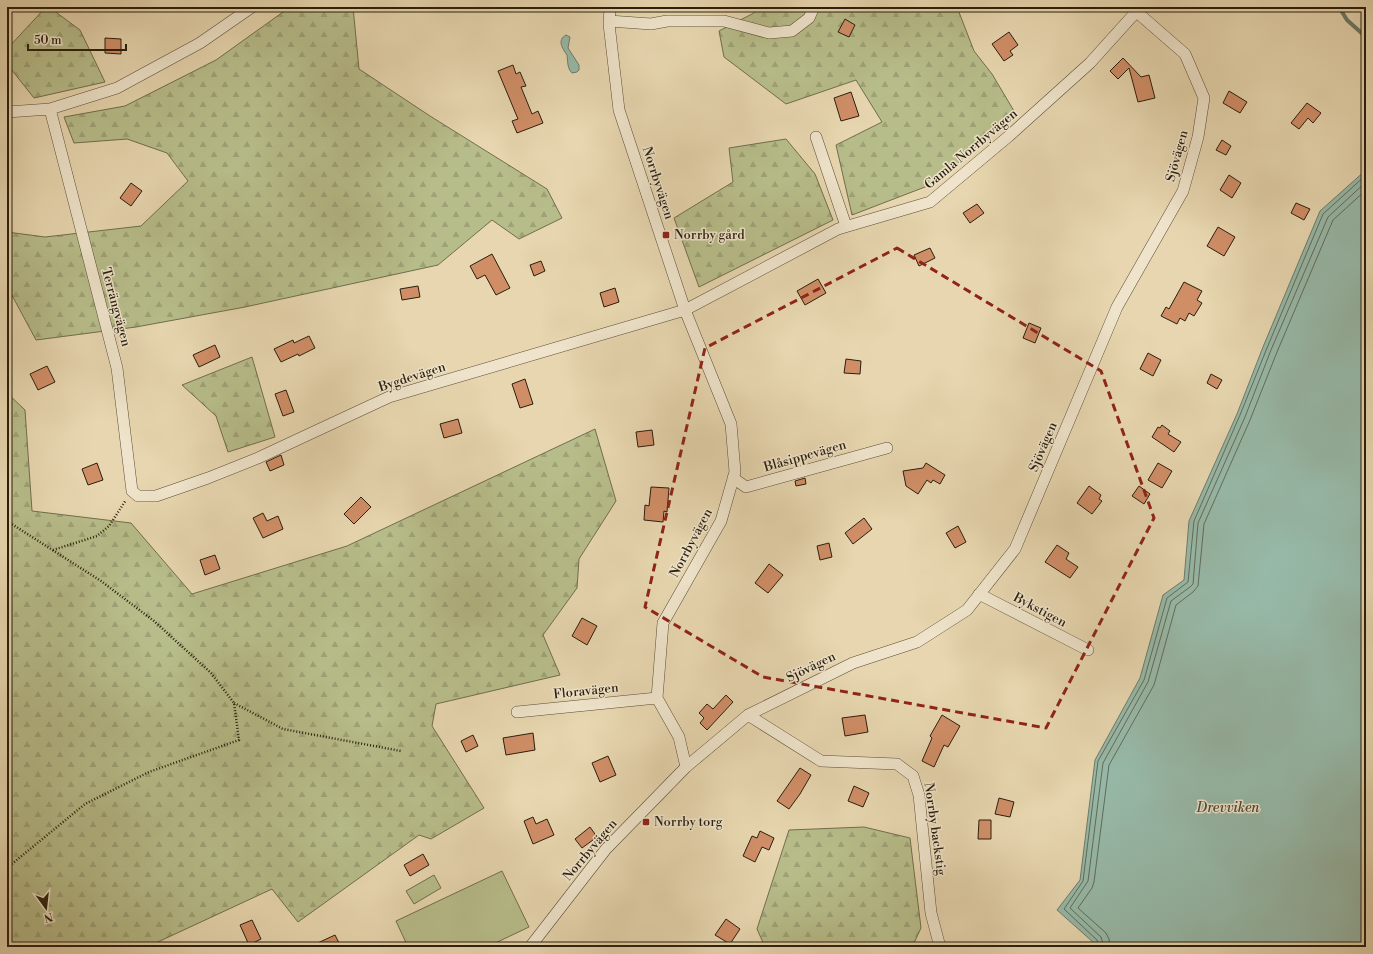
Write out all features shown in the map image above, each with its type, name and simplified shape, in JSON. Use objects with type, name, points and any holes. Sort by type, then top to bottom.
[{"type":"street","points":[[7,112],[50,108],[117,88],[200,43],[252,7]]},
{"type":"street","name":"Norrbyvägen","points":[[610,7],[609,21],[619,110],[685,310],[731,424],[735,472],[720,521],[663,622],[657,698]]},
{"type":"street","points":[[609,21],[651,24],[667,21],[724,21],[769,33],[792,31],[809,18],[814,7]]},
{"type":"street","name":"Gamla Norrbyvägen","points":[[685,310],[838,229],[930,202],[1009,136],[1090,63],[1133,10]]},
{"type":"street","name":"Sjövägen","points":[[686,767],[748,715],[853,663],[917,642],[967,610],[1015,549],[1117,307],[1182,190],[1198,138],[1204,98],[1185,54],[1133,10]]},
{"type":"street","name":"Terrängvägen","points":[[50,108],[117,368],[129,475],[132,491],[135,493]]},
{"type":"street","points":[[816,137],[846,226]]},
{"type":"street","name":"Bygdevägen","points":[[135,493],[138,496],[156,496],[208,478],[258,458],[389,397],[685,310]]},
{"type":"street","name":"Blåsippevägen","points":[[733,478],[746,487],[887,448]]},
{"type":"street","name":"Bykstigen","points":[[979,594],[1088,650]]},
{"type":"street","points":[[657,698],[679,737],[686,767]]},
{"type":"street","name":"Floravägen","points":[[517,712],[657,698]]},
{"type":"street","name":"Norrby backstig","points":[[748,715],[821,761],[897,764],[913,776],[918,795],[931,913],[940,947]]},
{"type":"street","name":"Norrbyvägen","points":[[530,947],[606,849],[686,767]]},
{"type":"path","points":[[53,550],[96,536],[110,526],[126,500],[135,493]]},
{"type":"path","points":[[7,521],[101,581],[154,621],[211,673],[234,703],[283,729],[401,751]]},
{"type":"path","points":[[7,868],[85,804],[149,772],[239,740],[234,703]]},
{"type":"highlighted area","points":[[897,248],[1101,371],[1154,518],[1046,728],[763,677],[645,607],[705,348]]},
{"type":"green space","points":[[46,7],[49,7],[80,30],[105,82],[34,98],[7,64],[7,49]]},
{"type":"green space","points":[[290,7],[353,7],[359,69],[430,116],[547,189],[562,218],[519,239],[492,220],[438,265],[245,307],[136,327],[36,340],[7,286],[7,232],[45,237],[141,226],[188,181],[167,153],[127,139],[74,143],[64,117],[125,106],[216,60]]},
{"type":"green space","points":[[762,7],[957,7],[974,51],[992,74],[1014,111],[938,182],[852,215],[836,145],[882,122],[856,80],[786,104],[724,57],[719,31],[752,14]]},
{"type":"green space","points":[[786,139],[815,174],[833,220],[699,287],[674,218],[733,182],[729,148]]},
{"type":"green space","points":[[252,357],[275,437],[228,452],[216,416],[182,385]]},
{"type":"green space","points":[[7,393],[25,410],[32,511],[131,523],[192,594],[347,546],[595,429],[616,501],[579,559],[577,588],[543,635],[560,675],[436,704],[432,726],[484,808],[431,839],[419,835],[298,922],[272,889],[147,947],[7,947]]},
{"type":"green space","points":[[864,827],[910,838],[921,928],[915,941],[905,947],[765,947],[757,929],[789,830]]},
{"type":"green space","points":[[502,871],[529,927],[487,947],[408,947],[396,921]]},
{"type":"green space","points":[[434,875],[441,888],[414,904],[406,891]]},
{"type":"water","points":[[566,35],[570,37],[568,48],[579,65],[579,70],[577,72],[572,73],[570,71],[567,55],[561,44],[563,37]]},
{"type":"water","name":"Drevviken","points":[[1366,170],[1366,947],[1096,947],[1094,943],[1057,910],[1080,880],[1095,760],[1140,678],[1163,595],[1184,580],[1189,521],[1237,414],[1263,347],[1320,211]]},
{"type":"building","points":[[845,19],[855,25],[849,37],[838,32]]},
{"type":"building","points":[[1009,32],[1018,45],[1010,51],[1013,55],[1004,61],[992,44]]},
{"type":"building","points":[[105,38],[121,39],[121,54],[105,53]]},
{"type":"building","points":[[1123,58],[1141,77],[1149,75],[1155,98],[1138,102],[1129,68],[1118,79],[1110,71]]},
{"type":"building","points":[[513,65],[516,74],[520,72],[526,86],[521,87],[532,114],[538,111],[543,123],[517,133],[512,121],[518,119],[498,71]]},
{"type":"building","points":[[1229,91],[1247,102],[1240,113],[1223,103]]},
{"type":"building","points":[[851,92],[859,116],[841,121],[834,98]]},
{"type":"building","points":[[1307,103],[1321,113],[1313,123],[1308,118],[1299,129],[1291,123]]},
{"type":"building","points":[[1222,140],[1231,146],[1226,155],[1216,150]]},
{"type":"building","points":[[1229,175],[1241,183],[1232,198],[1220,190]]},
{"type":"building","points":[[131,183],[142,191],[131,206],[120,198]]},
{"type":"building","points":[[1296,203],[1310,209],[1304,220],[1291,213]]},
{"type":"building","points":[[977,204],[984,213],[970,223],[963,213]]},
{"type":"building","points":[[1218,227],[1235,237],[1224,256],[1207,246]]},
{"type":"building","points":[[930,248],[935,258],[919,266],[914,255]]},
{"type":"building","points":[[492,254],[510,288],[496,295],[485,275],[477,279],[470,266]]},
{"type":"building","points":[[541,261],[545,271],[534,276],[530,265]]},
{"type":"building","points":[[818,279],[826,293],[805,305],[797,291]]},
{"type":"building","points":[[1184,282],[1202,291],[1197,300],[1202,303],[1194,316],[1189,313],[1185,321],[1180,318],[1177,324],[1161,316],[1166,307],[1169,309]]},
{"type":"building","points":[[418,286],[420,297],[402,300],[400,289]]},
{"type":"building","points":[[615,288],[619,302],[604,307],[600,293]]},
{"type":"building","points":[[1029,323],[1041,328],[1035,343],[1023,338]]},
{"type":"building","points":[[309,336],[315,348],[299,356],[298,354],[281,362],[274,349],[293,340],[294,343]]},
{"type":"building","points":[[215,345],[220,357],[199,367],[193,355]]},
{"type":"building","points":[[1148,353],[1161,360],[1153,376],[1140,369]]},
{"type":"building","points":[[846,359],[861,361],[860,374],[844,373]]},
{"type":"building","points":[[47,366],[55,382],[38,390],[30,374]]},
{"type":"building","points":[[1211,374],[1222,380],[1217,389],[1207,383]]},
{"type":"building","points":[[525,379],[533,404],[520,408],[512,384]]},
{"type":"building","points":[[286,390],[294,412],[283,416],[275,394]]},
{"type":"building","points":[[458,419],[462,433],[444,438],[440,424]]},
{"type":"building","points":[[1162,425],[1170,431],[1168,434],[1181,442],[1174,452],[1152,437],[1158,427],[1160,428]]},
{"type":"building","points":[[652,430],[654,445],[638,447],[636,432]]},
{"type":"building","points":[[281,455],[284,465],[270,471],[266,462]]},
{"type":"building","points":[[97,463],[103,480],[88,485],[82,469]]},
{"type":"building","points":[[926,463],[945,475],[940,484],[933,480],[931,483],[927,480],[918,494],[906,486],[903,471],[923,468]]},
{"type":"building","points":[[1158,463],[1172,471],[1162,488],[1148,480]]},
{"type":"building","points":[[805,478],[806,484],[796,486],[795,481]]},
{"type":"building","points":[[1089,486],[1101,495],[1099,499],[1102,501],[1092,514],[1077,503]]},
{"type":"building","points":[[1139,486],[1150,494],[1144,504],[1132,496]]},
{"type":"building","points":[[651,487],[669,488],[667,512],[664,511],[663,522],[644,520],[645,505],[649,506]]},
{"type":"building","points":[[361,497],[371,507],[354,524],[344,514]]},
{"type":"building","points":[[263,513],[267,521],[278,516],[283,529],[263,538],[253,518]]},
{"type":"building","points":[[864,518],[872,529],[853,544],[845,533]]},
{"type":"building","points":[[958,526],[966,542],[955,548],[946,533]]},
{"type":"building","points":[[829,543],[832,557],[820,560],[817,546]]},
{"type":"building","points":[[1057,545],[1069,553],[1066,559],[1078,567],[1070,578],[1045,562]]},
{"type":"building","points":[[215,555],[220,569],[205,575],[200,560]]},
{"type":"building","points":[[769,564],[783,575],[768,593],[755,583]]},
{"type":"building","points":[[582,618],[597,626],[587,645],[572,636]]},
{"type":"building","points":[[726,695],[733,702],[707,730],[700,723],[704,718],[699,713],[707,704],[713,709]]},
{"type":"building","points":[[865,715],[868,732],[845,736],[842,718]]},
{"type":"building","points":[[942,715],[960,726],[948,747],[944,745],[934,767],[922,761],[932,738],[930,736]]},
{"type":"building","points":[[533,733],[535,750],[506,755],[503,738]]},
{"type":"building","points":[[473,735],[478,746],[466,752],[461,741]]},
{"type":"building","points":[[608,756],[616,775],[600,782],[592,763]]},
{"type":"building","points":[[800,768],[811,775],[789,809],[777,801]]},
{"type":"building","points":[[854,786],[869,793],[863,807],[848,801]]},
{"type":"building","points":[[999,798],[1014,802],[1010,817],[995,814]]},
{"type":"building","points":[[533,817],[536,824],[547,819],[554,835],[533,844],[524,821]]},
{"type":"building","points":[[979,820],[991,820],[991,839],[978,839]]},
{"type":"building","points":[[590,827],[597,837],[582,848],[575,839]]},
{"type":"building","points":[[760,831],[774,838],[769,850],[762,847],[755,862],[743,856],[752,836],[757,838]]},
{"type":"building","points":[[423,854],[429,865],[410,876],[404,865]]},
{"type":"building","points":[[726,919],[740,929],[730,944],[715,935]]},
{"type":"building","points":[[252,920],[261,939],[249,945],[240,925]]},
{"type":"building","points":[[335,935],[341,947],[309,947]]},
{"type":"waterway","points":[[1339,7],[1347,20],[1366,37]]},
{"type":"place","name":"Norrby gård","points":[[666,235]]},
{"type":"place","name":"Norrby torg","points":[[646,822]]}]
